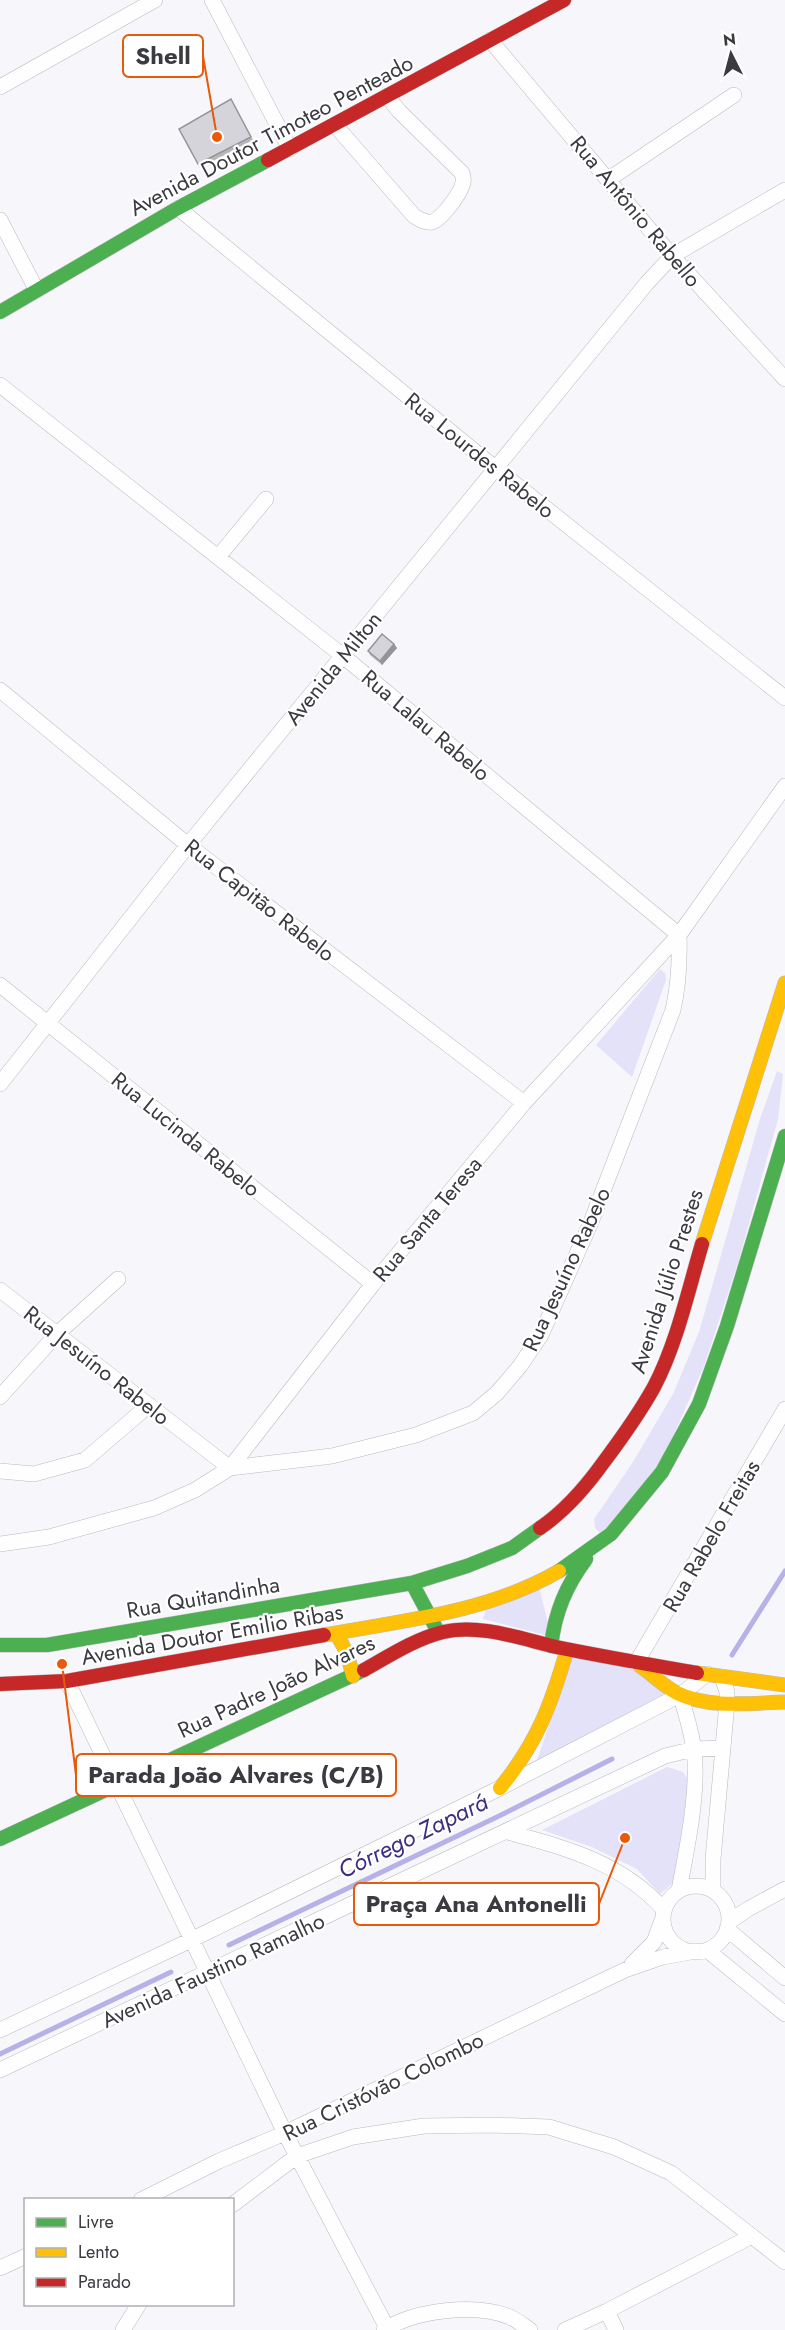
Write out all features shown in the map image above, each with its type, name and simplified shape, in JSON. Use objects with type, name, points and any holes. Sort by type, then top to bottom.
[{"type":"main road","name":"Avenida Doutor Timoteo Penteado","points":[[0,312],[178,208],[490,40],[547,4],[564,0]]},
{"type":"main road","name":"Avenida Júlio Prestes","points":[[412,1583],[467,1566],[512,1548],[559,1515],[591,1479],[631,1425],[654,1386],[674,1340],[741,1118],[785,983]]},
{"type":"main road","points":[[430,1616],[494,1599],[538,1583],[594,1548],[611,1534],[662,1472],[699,1404],[728,1326],[785,1136]]},
{"type":"main road","points":[[551,1646],[556,1609],[572,1579],[594,1548]]},
{"type":"main road","points":[[412,1583],[439,1633],[454,1630],[485,1633],[636,1663],[785,1684]]},
{"type":"main road","name":"Rua Quitandinha","points":[[0,1645],[47,1645],[412,1583]]},
{"type":"main road","name":"Avenida Doutor Emilio Ribas","points":[[0,1684],[67,1681],[430,1616]]},
{"type":"main road","points":[[336,1633],[347,1653],[353,1676]]},
{"type":"main road","name":"Rua Padre João Alvares","points":[[0,1839],[116,1783],[353,1676],[439,1633]]},
{"type":"main road","points":[[500,1788],[519,1766],[540,1732],[551,1705],[567,1650]]},
{"type":"main road","points":[[636,1663],[680,1695],[727,1703],[785,1702]]},
{"type":"street","points":[[0,87],[155,0]]},
{"type":"street","points":[[212,0],[290,149]]},
{"type":"street","name":"Rua Antônio Rabello","points":[[490,40],[672,256],[785,379]]},
{"type":"street","points":[[609,179],[734,95]]},
{"type":"street","points":[[335,125],[414,216],[425,222],[434,222],[440,218],[461,189],[464,180],[462,173],[399,111],[387,96]]},
{"type":"street","name":"Avenida Milton","points":[[0,1084],[188,845],[495,468],[672,256],[785,190]]},
{"type":"street","name":"Rua Lourdes Rabelo","points":[[178,208],[495,468],[785,698]]},
{"type":"street","points":[[0,220],[36,289]]},
{"type":"street","name":"Rua Lalau Rabelo","points":[[0,385],[343,656],[679,935]]},
{"type":"street","points":[[218,557],[266,499]]},
{"type":"street","name":"Rua Capitão Rabelo","points":[[0,690],[188,845],[524,1103]]},
{"type":"street","name":"Rua Santa Teresa","points":[[0,1544],[49,1537],[154,1508],[195,1490],[230,1468],[373,1284],[524,1103],[679,935],[785,786]]},
{"type":"street","name":"Rua Jesuíno Rabelo","points":[[0,1290],[230,1468],[332,1456],[416,1435],[473,1413],[497,1393],[520,1366],[541,1335],[591,1222],[673,1010],[679,981],[679,935]]},
{"type":"street","name":"Rua Lucinda Rabelo","points":[[0,985],[373,1284]]},
{"type":"street","points":[[0,1397],[57,1334],[118,1279]]},
{"type":"street","points":[[0,1471],[34,1474],[85,1460],[149,1405]]},
{"type":"street","name":"Rua Rabelo Freitas","points":[[636,1663],[785,1409]]},
{"type":"street","points":[[715,1675],[727,1692],[713,1865],[718,1895],[727,1907],[728,1926],[785,1978]]},
{"type":"street","name":"Avenida Faustino Ramalho","points":[[0,2030],[192,1941],[500,1788],[715,1675]]},
{"type":"street","points":[[67,1681],[285,2133],[386,2329],[418,2316],[456,2309],[481,2311],[511,2318],[530,2330]]},
{"type":"street","points":[[680,1695],[694,1749],[695,1767],[692,1813],[680,1890]]},
{"type":"street","name":"Avenida Faustino Ramalho","points":[[0,2070],[665,1756],[694,1749],[723,1748]]},
{"type":"street","points":[[508,1832],[579,1852],[640,1886],[663,1915],[666,1933],[673,1943],[684,1950],[701,1951],[719,1942],[728,1926],[768,1897],[785,1889]]},
{"type":"street","points":[[663,1915],[670,1898],[690,1886],[702,1886],[718,1895],[752,1901],[768,1897]]},
{"type":"street","name":"Rua Cristóvão Colombo","points":[[625,1970],[654,1942],[663,1915]]},
{"type":"street","points":[[701,1951],[785,2014]]},
{"type":"street","name":"Rua Cristóvão Colombo","points":[[143,2198],[219,2161],[285,2133],[625,1970],[663,1957],[701,1951]]},
{"type":"street","points":[[234,2203],[297,2156],[353,2137],[424,2126],[549,2127],[614,2147],[670,2173],[785,2262]]},
{"type":"street","points":[[565,2330],[607,2311],[752,2236]]},
{"type":"street","points":[[0,2268],[24,2257]]},
{"type":"street","points":[[123,2330],[138,2306]]},
{"type":"street","points":[[607,2311],[616,2330]]},
{"type":"shaded area","points":[[660,969],[665,973],[666,980],[632,1077],[596,1045]]},
{"type":"shaded area","points":[[777,1071],[783,1074],[778,1119],[738,1263],[704,1366],[660,1466],[602,1535],[595,1528],[594,1519],[633,1462],[673,1394],[699,1332],[760,1119]]},
{"type":"shaded area","points":[[540,1588],[549,1636],[483,1619],[487,1606]]},
{"type":"shaded area","points":[[572,1658],[638,1666],[669,1699],[536,1763]]},
{"type":"shaded area","points":[[667,1767],[683,1772],[690,1782],[680,1855],[673,1883],[660,1894],[637,1869],[592,1847],[542,1830]]},
{"type":"building","points":[[231,99],[251,137],[198,164],[179,129]]},
{"type":"building","points":[[382,634],[394,644],[380,661],[368,651]]},
{"type":"waterway","name":"Córrego Zapará","points":[[732,1655],[785,1571]]},
{"type":"waterway","name":"Córrego Zapará","points":[[229,1945],[497,1817],[612,1759]]},
{"type":"waterway","name":"Córrego Zapará","points":[[0,2054],[171,1972]]},
{"type":"traffic: fast","points":[[0,312],[178,208],[268,160]]},
{"type":"traffic: fast","points":[[559,1571],[611,1534],[662,1472],[699,1404],[727,1326],[785,1136]]},
{"type":"traffic: fast","points":[[0,1645],[47,1645],[412,1583],[467,1566],[512,1548],[540,1528]]},
{"type":"traffic: fast","points":[[551,1646],[562,1600],[586,1559]]},
{"type":"traffic: fast","points":[[412,1583],[436,1628]]},
{"type":"traffic: fast","points":[[0,1839],[364,1670]]},
{"type":"traffic: slow","points":[[702,1244],[785,983]]},
{"type":"traffic: slow","points":[[324,1635],[474,1606],[532,1585],[559,1571]]},
{"type":"traffic: slow","points":[[336,1633],[347,1653],[353,1676]]},
{"type":"traffic: slow","points":[[500,1788],[524,1755],[541,1723],[549,1706],[567,1650]]},
{"type":"traffic: slow","points":[[639,1665],[672,1690],[690,1698],[730,1704],[785,1702]]},
{"type":"traffic: slow","points":[[697,1673],[785,1685]]},
{"type":"traffic: jam","points":[[268,160],[564,0]]},
{"type":"traffic: jam","points":[[540,1528],[566,1507],[589,1481],[630,1426],[654,1387],[676,1335],[702,1244]]},
{"type":"traffic: jam","points":[[364,1670],[422,1639],[443,1632],[472,1630],[487,1631],[561,1648],[697,1673]]},
{"type":"traffic: jam","points":[[0,1684],[67,1681],[324,1635]]},
{"type":"place","name":"Shell","points":[[217,137]]},
{"type":"place","name":"Parada João Alvares (C/B)","points":[[62,1664]]},
{"type":"place","name":"Praça Ana Antonelli","points":[[625,1838]]}]
